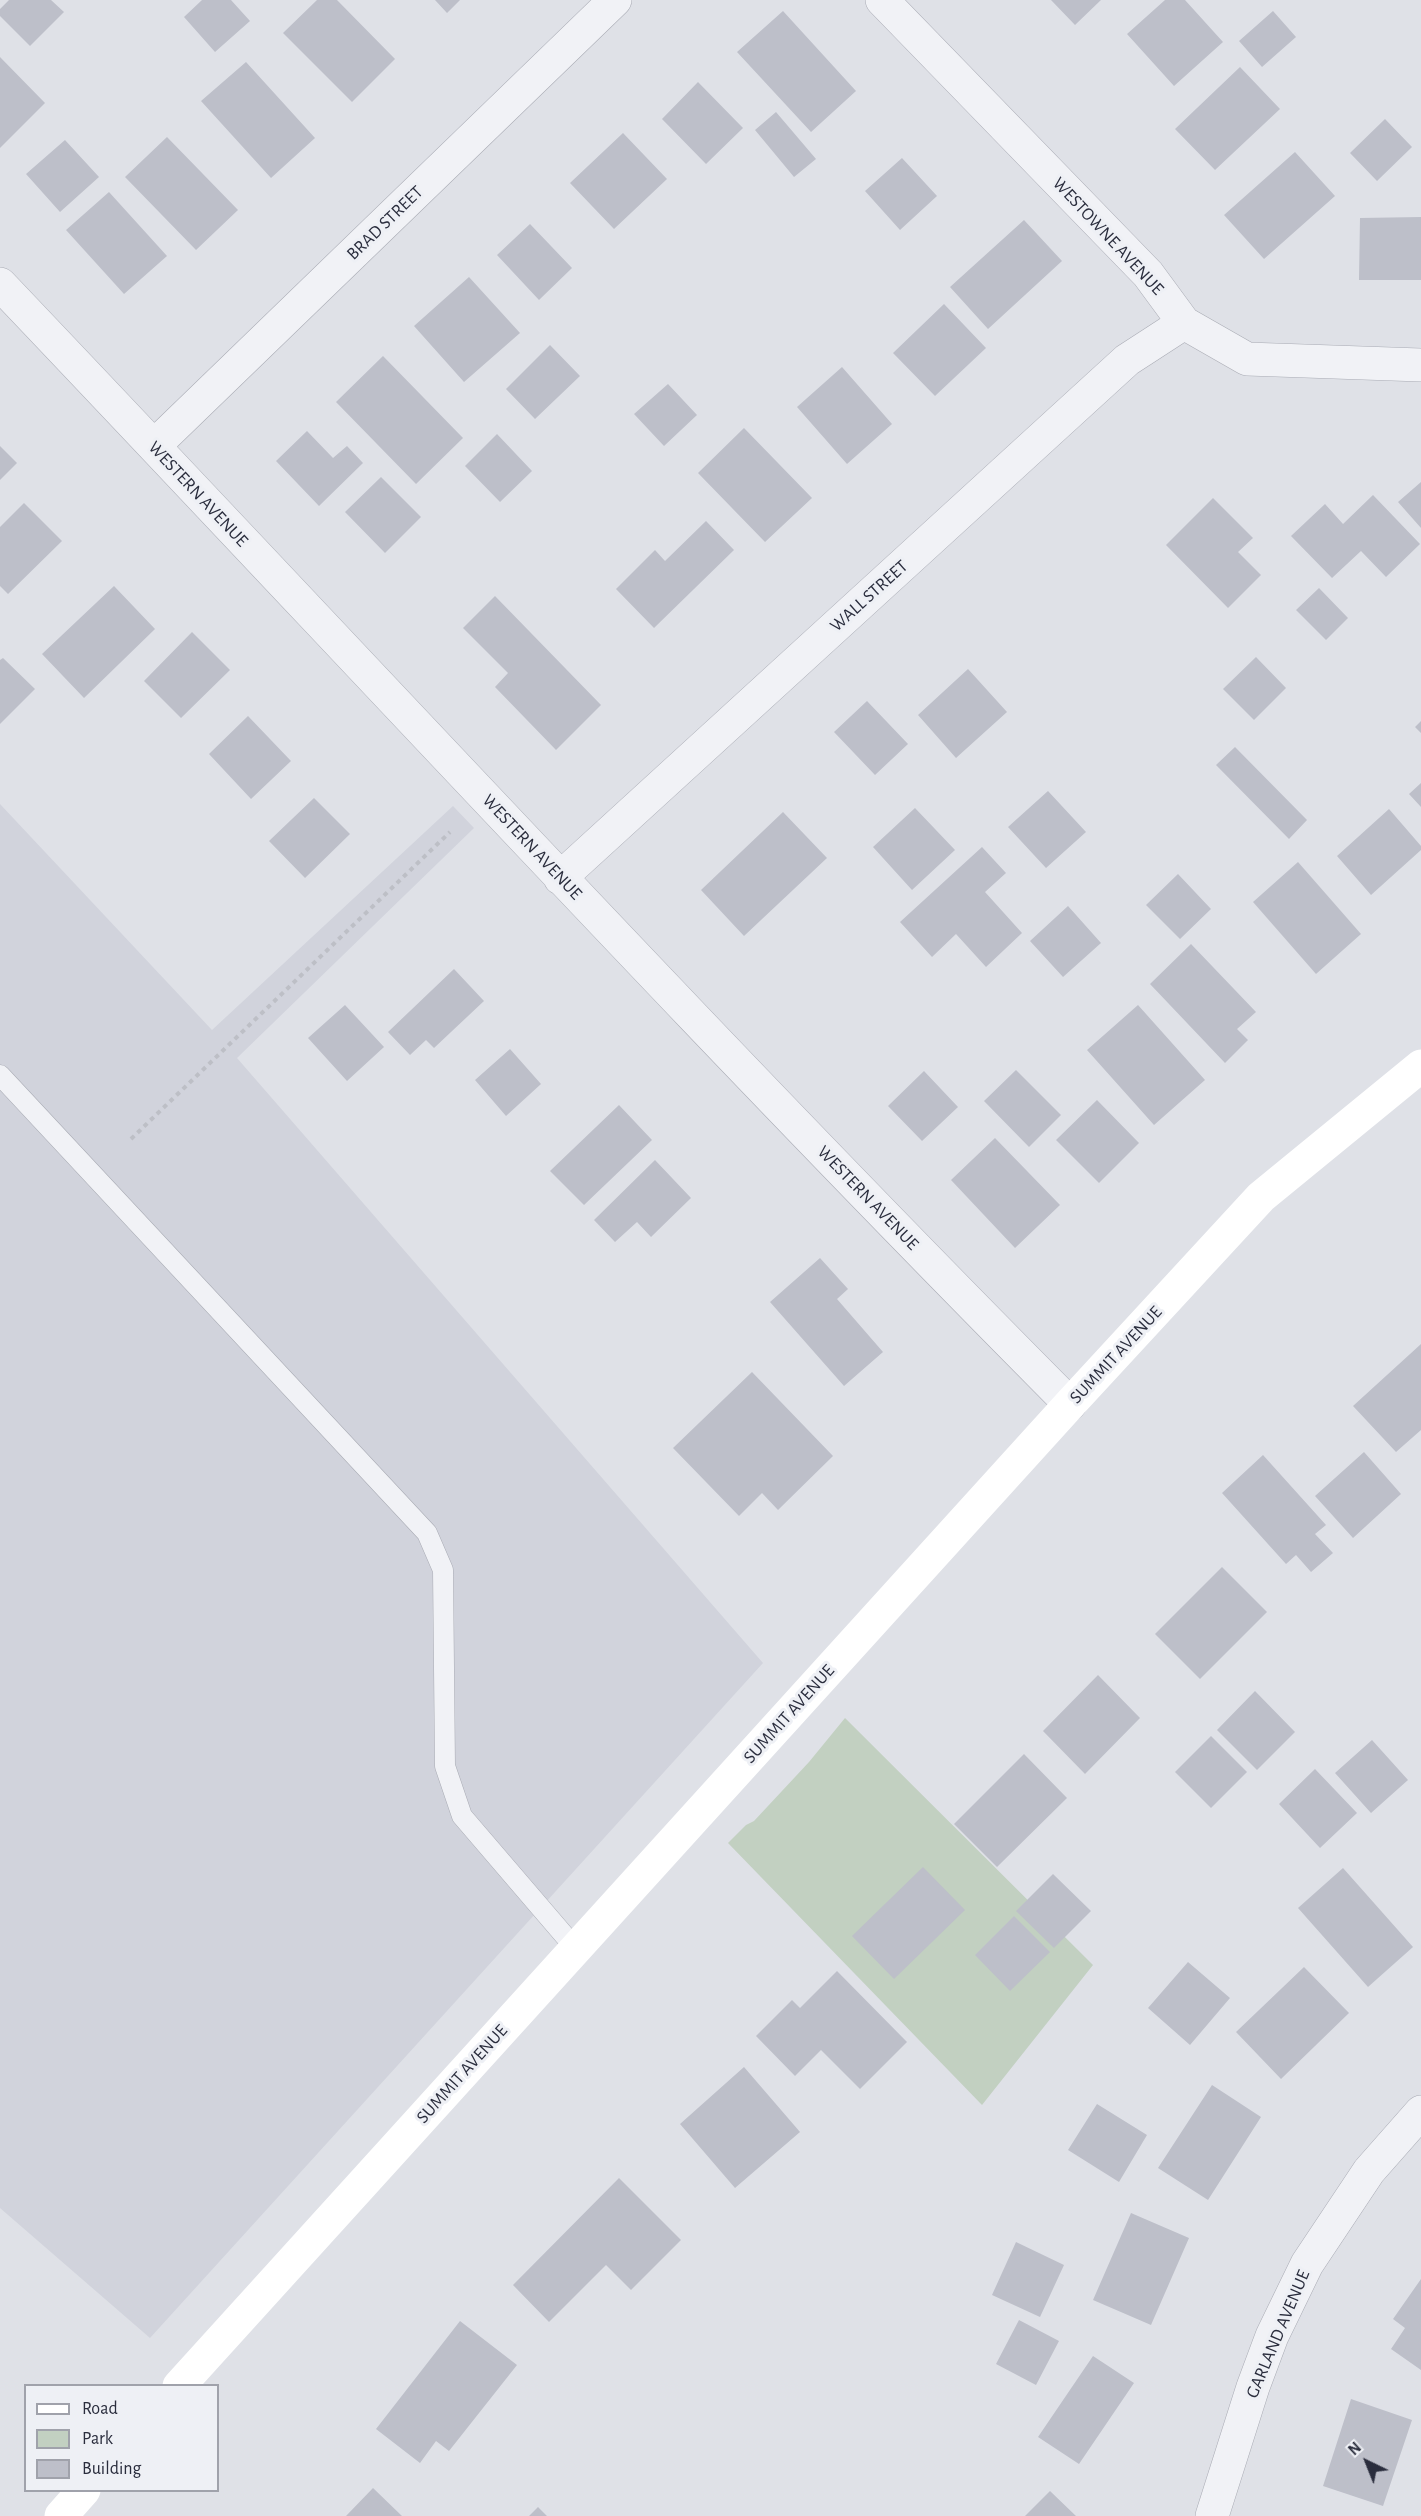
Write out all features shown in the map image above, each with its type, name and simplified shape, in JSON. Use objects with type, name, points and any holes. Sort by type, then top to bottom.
[{"type":"main road","name":"SUMMIT AVENUE","points":[[180,2384],[1070,1404],[1261,1197],[1421,1066]]},
{"type":"main road","points":[[61,2516],[82,2492]]},
{"type":"street","name":"BRAD STREET","points":[[154,446],[615,0]]},
{"type":"street","name":"WESTOWNE AVENUE","points":[[882,0],[1148,274],[1184,323],[1247,359],[1421,365]]},
{"type":"street","name":"WESTERN AVENUE","points":[[0,284],[560,878],[959,1294],[1070,1404]]},
{"type":"street","name":"WALL STREET","points":[[560,878],[1127,360],[1184,323]]},
{"type":"street","name":"GARLAND AVENUE","points":[[1212,2516],[1252,2387],[1272,2336],[1307,2264],[1369,2171],[1421,2112]]},
{"type":"lane","points":[[3,1081],[427,1533],[443,1570],[445,1766],[462,1816],[576,1949]]},
{"type":"path","points":[[131,1139],[450,832]]},
{"type":"shaded area","points":[[0,804],[212,1030],[453,806],[474,828],[237,1058],[763,1663],[150,2338],[0,2208]]},
{"type":"green space","points":[[845,1718],[1093,1965],[982,2105],[728,1843],[746,1825],[754,1821],[809,1762]]},
{"type":"building","points":[[9,0],[51,0],[64,12],[30,46],[0,16],[0,9]]},
{"type":"building","points":[[202,0],[231,0],[250,21],[215,52],[184,17]]},
{"type":"building","points":[[317,0],[337,0],[395,59],[352,102],[283,33]]},
{"type":"building","points":[[435,0],[460,0],[447,13]]},
{"type":"building","points":[[1051,0],[1101,0],[1075,25]]},
{"type":"building","points":[[1165,0],[1185,0],[1223,42],[1174,86],[1127,34]]},
{"type":"building","points":[[783,11],[856,91],[811,132],[737,52]]},
{"type":"building","points":[[1273,11],[1296,37],[1262,67],[1239,41]]},
{"type":"building","points":[[0,57],[45,103],[0,148]]},
{"type":"building","points":[[246,62],[315,138],[271,178],[201,101]]},
{"type":"building","points":[[1240,67],[1280,109],[1215,170],[1175,129]]},
{"type":"building","points":[[698,82],[743,128],[706,164],[662,119]]},
{"type":"building","points":[[776,112],[816,159],[794,177],[755,130]]},
{"type":"building","points":[[1385,119],[1412,147],[1377,181],[1350,153]]},
{"type":"building","points":[[623,133],[667,179],[614,229],[570,183]]},
{"type":"building","points":[[167,137],[238,210],[196,250],[125,177]]},
{"type":"building","points":[[65,140],[99,177],[60,212],[26,174]]},
{"type":"building","points":[[1295,152],[1335,196],[1264,259],[1224,215]]},
{"type":"building","points":[[902,158],[937,196],[900,230],[865,191]]},
{"type":"building","points":[[109,192],[167,256],[124,294],[66,230]]},
{"type":"building","points":[[1421,217],[1421,280],[1359,280],[1360,218]]},
{"type":"building","points":[[1024,220],[1062,261],[988,329],[950,287]]},
{"type":"building","points":[[530,224],[572,268],[539,300],[497,255]]},
{"type":"building","points":[[469,277],[520,333],[464,382],[414,326]]},
{"type":"building","points":[[944,304],[986,348],[935,396],[893,353]]},
{"type":"building","points":[[550,345],[580,376],[535,419],[506,389]]},
{"type":"building","points":[[383,356],[463,438],[416,484],[336,402]]},
{"type":"building","points":[[842,367],[892,424],[847,464],[797,407]]},
{"type":"building","points":[[668,384],[697,415],[664,446],[634,414]]},
{"type":"building","points":[[744,428],[812,498],[765,542],[698,473]]},
{"type":"building","points":[[307,431],[333,458],[347,446],[363,463],[319,506],[276,461]]},
{"type":"building","points":[[497,434],[532,471],[500,502],[465,466]]},
{"type":"building","points":[[0,446],[17,463],[0,480]]},
{"type":"building","points":[[381,477],[421,517],[385,553],[345,512]]},
{"type":"building","points":[[1421,482],[1421,528],[1398,502]]},
{"type":"building","points":[[1373,495],[1420,544],[1386,577],[1361,551],[1332,578],[1291,536],[1325,504],[1343,524]]},
{"type":"building","points":[[1213,498],[1253,538],[1238,552],[1261,575],[1228,608],[1166,545]]},
{"type":"building","points":[[24,503],[62,541],[8,594],[0,586],[0,527]]},
{"type":"building","points":[[706,521],[734,550],[654,628],[616,589],[655,550],[665,561]]},
{"type":"building","points":[[114,586],[155,629],[84,698],[42,654]]},
{"type":"building","points":[[1319,588],[1348,618],[1326,640],[1296,610]]},
{"type":"building","points":[[495,596],[601,705],[556,750],[495,687],[508,673],[463,628]]},
{"type":"building","points":[[192,632],[230,670],[181,718],[144,681]]},
{"type":"building","points":[[1256,657],[1286,688],[1254,720],[1223,689]]},
{"type":"building","points":[[3,658],[35,689],[0,724],[0,660]]},
{"type":"building","points":[[968,669],[1007,712],[956,758],[918,715]]},
{"type":"building","points":[[867,701],[908,744],[875,775],[834,732]]},
{"type":"building","points":[[248,716],[291,761],[251,799],[209,754]]},
{"type":"building","points":[[1421,721],[1421,733],[1415,727]]},
{"type":"building","points":[[1235,747],[1307,820],[1289,839],[1216,765]]},
{"type":"building","points":[[1421,783],[1421,807],[1409,794]]},
{"type":"building","points":[[1048,791],[1086,832],[1046,868],[1008,827]]},
{"type":"building","points":[[314,798],[350,834],[305,878],[269,841]]},
{"type":"building","points":[[915,808],[955,850],[912,890],[873,847]]},
{"type":"building","points":[[1389,809],[1421,846],[1421,850],[1371,895],[1337,856]]},
{"type":"building","points":[[783,812],[827,858],[744,936],[701,890]]},
{"type":"building","points":[[982,847],[1006,873],[985,892],[1022,933],[986,967],[956,934],[932,957],[900,922]]},
{"type":"building","points":[[1298,862],[1361,934],[1316,974],[1253,902]]},
{"type":"building","points":[[1178,874],[1211,909],[1180,939],[1146,905]]},
{"type":"building","points":[[1068,906],[1101,943],[1063,977],[1030,941]]},
{"type":"building","points":[[1191,944],[1256,1012],[1237,1029],[1248,1040],[1225,1063],[1150,984]]},
{"type":"building","points":[[454,969],[484,1001],[434,1048],[426,1040],[410,1055],[388,1032]]},
{"type":"building","points":[[345,1005],[384,1047],[347,1081],[308,1038]]},
{"type":"building","points":[[1138,1005],[1205,1080],[1154,1125],[1087,1050]]},
{"type":"building","points":[[510,1049],[541,1084],[506,1116],[475,1080]]},
{"type":"building","points":[[1016,1070],[1061,1115],[1029,1147],[984,1101]]},
{"type":"building","points":[[924,1071],[958,1107],[922,1141],[888,1106]]},
{"type":"building","points":[[1097,1100],[1139,1143],[1099,1183],[1056,1140]]},
{"type":"building","points":[[619,1105],[652,1140],[584,1205],[550,1171]]},
{"type":"building","points":[[995,1138],[1060,1205],[1015,1248],[951,1180]]},
{"type":"building","points":[[655,1160],[691,1198],[651,1237],[637,1222],[615,1242],[594,1220]]},
{"type":"building","points":[[820,1258],[848,1289],[837,1299],[883,1352],[844,1386],[770,1302]]},
{"type":"building","points":[[1421,1344],[1421,1430],[1396,1452],[1353,1406]]},
{"type":"building","points":[[752,1372],[833,1456],[778,1510],[762,1493],[739,1516],[673,1448]]},
{"type":"building","points":[[1364,1452],[1401,1494],[1353,1538],[1315,1496]]},
{"type":"building","points":[[1263,1455],[1326,1525],[1315,1534],[1333,1553],[1311,1572],[1296,1555],[1286,1564],[1222,1493]]},
{"type":"building","points":[[1222,1567],[1267,1612],[1200,1679],[1155,1634]]},
{"type":"building","points":[[1098,1675],[1140,1718],[1085,1774],[1043,1731]]},
{"type":"building","points":[[1255,1691],[1295,1732],[1257,1770],[1217,1730]]},
{"type":"building","points":[[1211,1736],[1247,1772],[1211,1808],[1175,1772]]},
{"type":"building","points":[[1372,1740],[1408,1780],[1371,1813],[1335,1773]]},
{"type":"building","points":[[1024,1754],[1067,1798],[997,1867],[954,1824]]},
{"type":"building","points":[[1315,1769],[1357,1813],[1320,1848],[1279,1804]]},
{"type":"building","points":[[923,1867],[965,1910],[894,1979],[852,1936]]},
{"type":"building","points":[[1343,1868],[1413,1947],[1368,1987],[1298,1908]]},
{"type":"building","points":[[1053,1874],[1091,1911],[1054,1948],[1016,1911]]},
{"type":"building","points":[[1014,1916],[1050,1952],[1010,1991],[975,1955]]},
{"type":"building","points":[[1188,1962],[1230,1998],[1190,2045],[1148,2008]]},
{"type":"building","points":[[1304,1967],[1349,2013],[1281,2079],[1236,2032]]},
{"type":"building","points":[[837,1971],[907,2042],[860,2089],[821,2050],[795,2076],[756,2036],[792,2000],[800,2008]]},
{"type":"building","points":[[744,2067],[800,2132],[735,2188],[680,2124]]},
{"type":"building","points":[[1212,2085],[1261,2117],[1208,2200],[1158,2168]]},
{"type":"building","points":[[1097,2104],[1147,2135],[1119,2182],[1068,2150]]},
{"type":"building","points":[[619,2178],[681,2240],[631,2290],[606,2265],[549,2322],[513,2285]]},
{"type":"building","points":[[1131,2213],[1189,2238],[1151,2325],[1093,2300]]},
{"type":"building","points":[[1016,2242],[1064,2265],[1040,2317],[992,2295]]},
{"type":"building","points":[[1421,2279],[1421,2370],[1391,2349],[1405,2328],[1393,2319]]},
{"type":"building","points":[[1019,2320],[1059,2341],[1036,2385],[996,2364]]},
{"type":"building","points":[[460,2321],[517,2365],[449,2451],[436,2441],[420,2463],[376,2429]]},
{"type":"building","points":[[1093,2356],[1134,2383],[1079,2464],[1038,2437]]},
{"type":"building","points":[[1351,2399],[1412,2420],[1383,2506],[1323,2486]]},
{"type":"building","points":[[373,2488],[402,2516],[346,2516]]},
{"type":"building","points":[[1050,2491],[1076,2516],[1025,2516]]},
{"type":"building","points":[[538,2507],[547,2516],[529,2516]]}]
